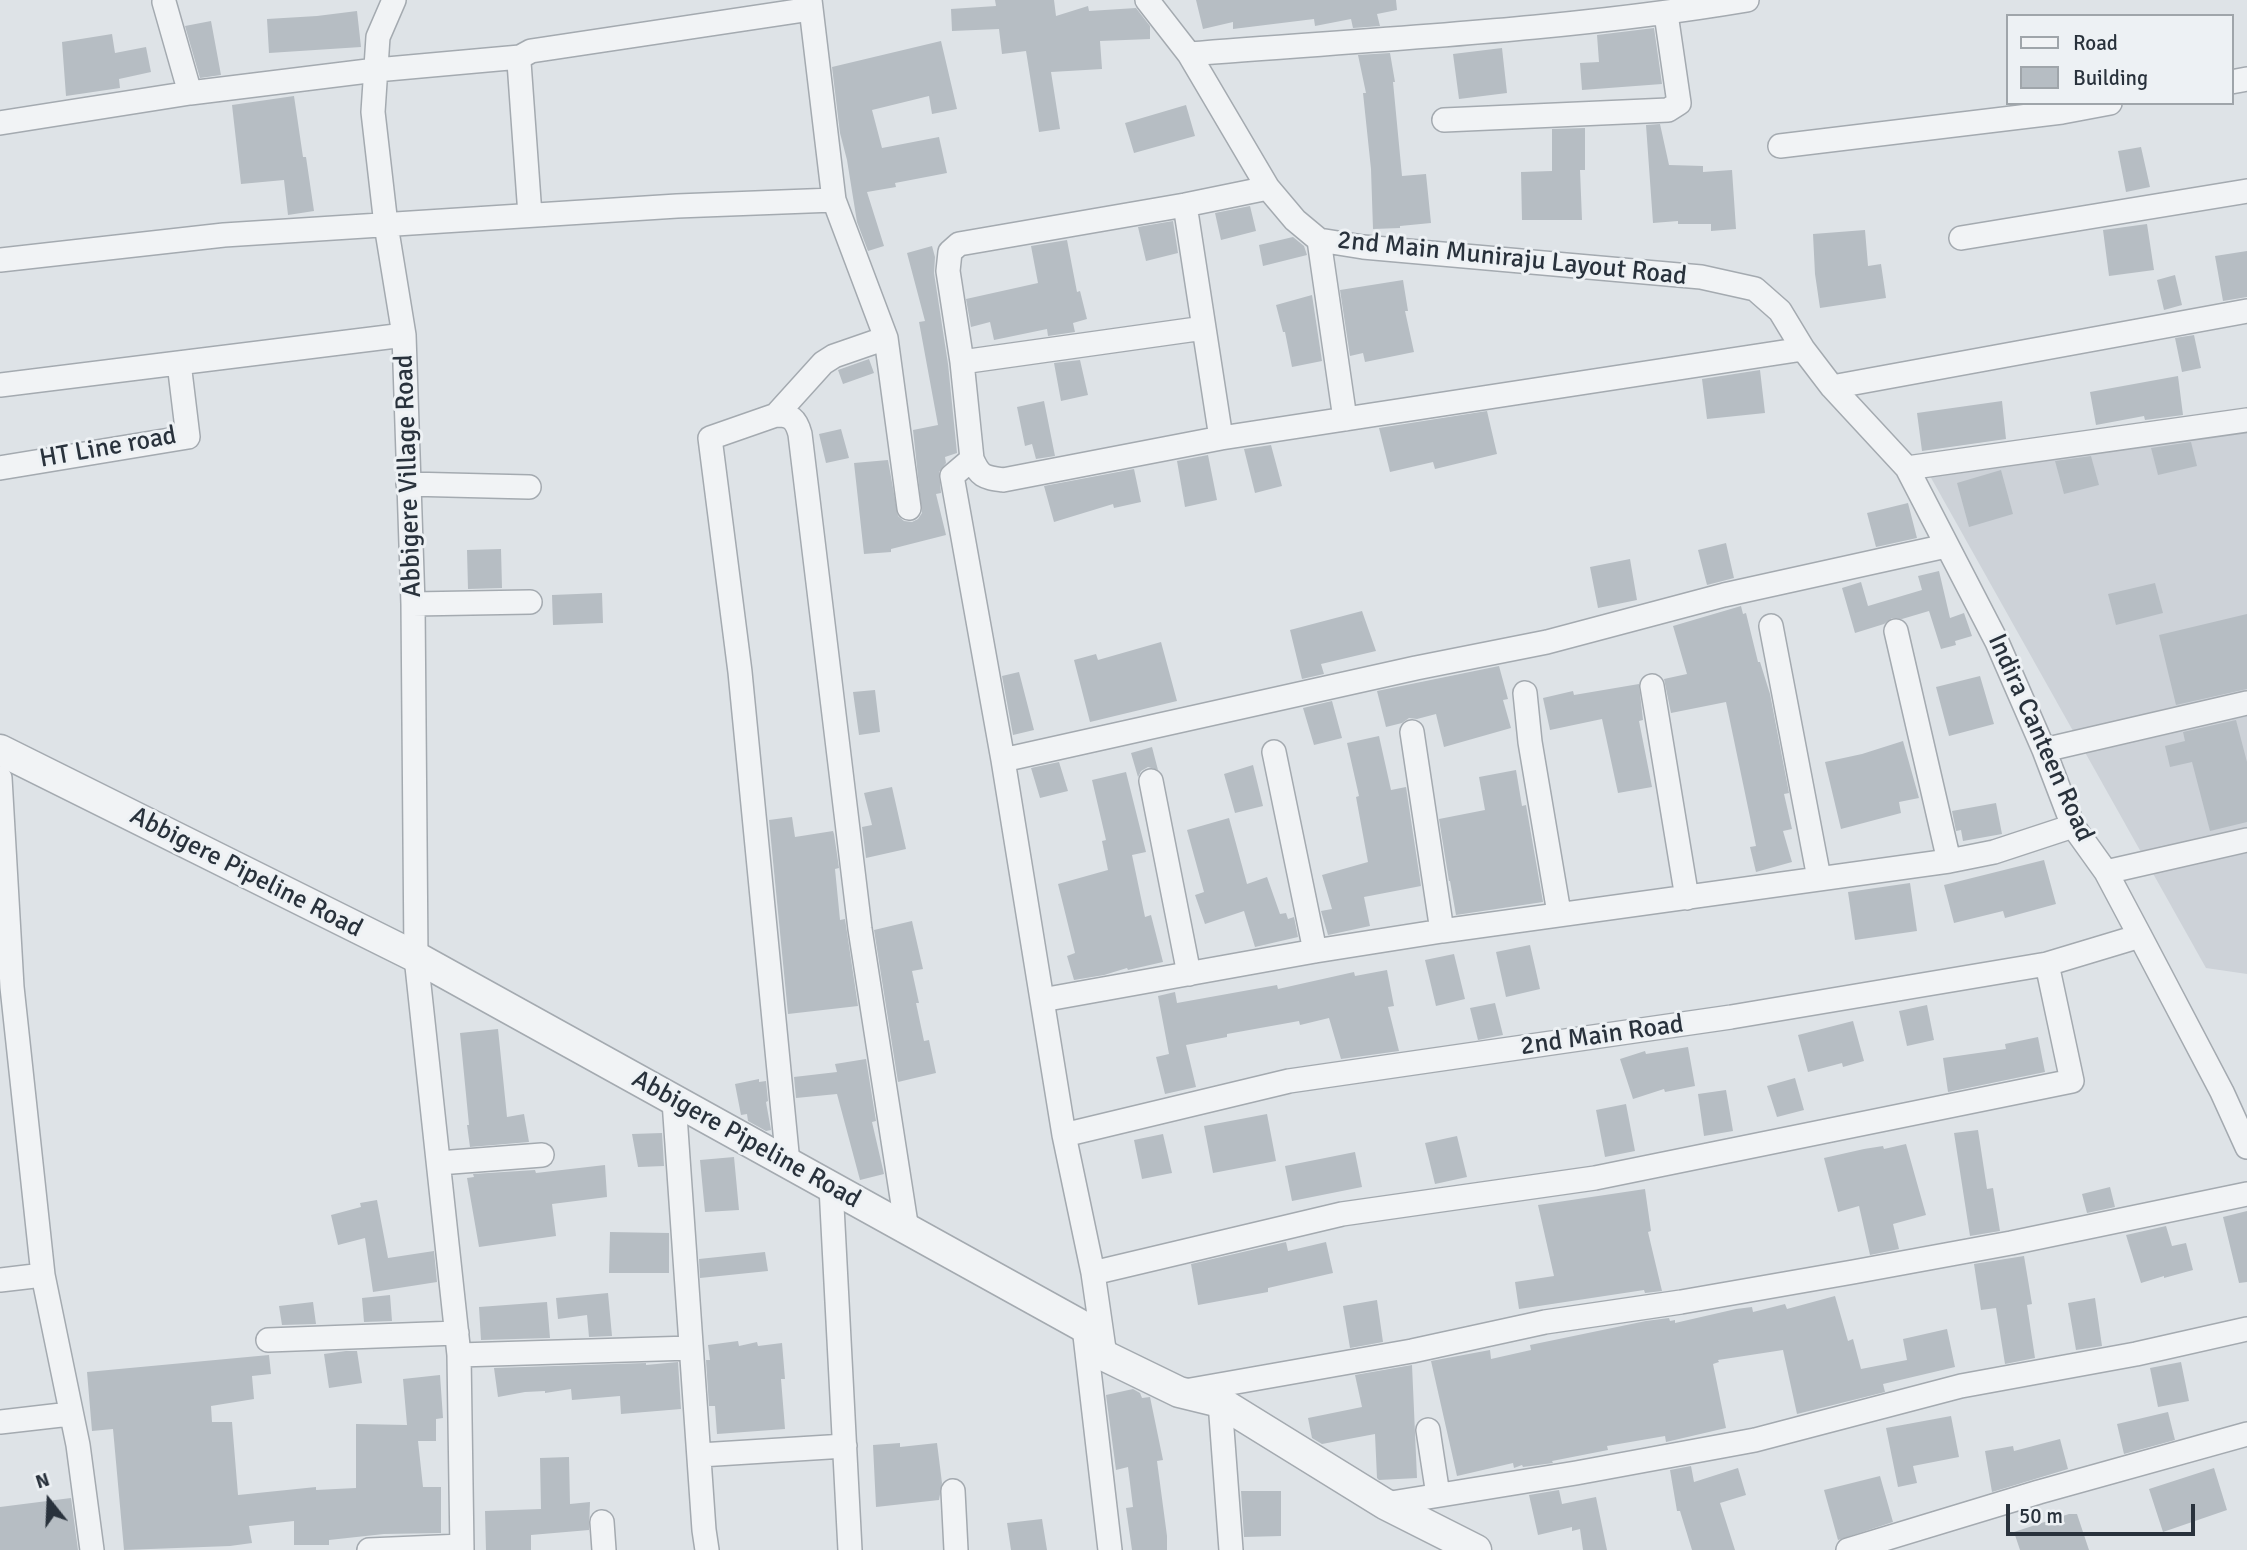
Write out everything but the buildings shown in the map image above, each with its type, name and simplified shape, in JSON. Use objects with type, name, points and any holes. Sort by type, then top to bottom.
[{"type":"street","name":"Abbigere Village Road","points":[[394,0],[378,37],[373,112],[386,225],[404,335],[414,604],[416,957],[458,1344],[462,1548]]},
{"type":"street","name":"2nd Main Muniraju Layout Road","points":[[1147,0],[1189,54],[1268,188],[1295,219],[1319,240],[1363,247],[1701,278],[1755,289],[1780,311],[1803,349]]},
{"type":"street","points":[[1189,54],[1565,24],[1747,0]]},
{"type":"street","points":[[164,2],[190,93]]},
{"type":"street","points":[[0,123],[190,93],[376,70],[520,57],[531,51],[810,4],[834,200],[886,338],[909,508]]},
{"type":"street","points":[[1444,120],[1674,108],[1679,103],[1656,10]]},
{"type":"street","points":[[520,57],[530,215]]},
{"type":"street","points":[[1780,146],[2098,105]]},
{"type":"street","points":[[1268,188],[959,244],[950,252],[948,271],[962,362],[972,459],[977,470],[985,477],[1003,480],[1221,438],[1803,349]]},
{"type":"street","points":[[1961,238],[2247,191]]},
{"type":"street","points":[[0,260],[224,235],[530,215],[834,200]]},
{"type":"street","points":[[1185,205],[1221,438]]},
{"type":"street","points":[[1319,240],[1345,419]]},
{"type":"street","points":[[1832,387],[2247,310]]},
{"type":"street","points":[[962,362],[1204,328]]},
{"type":"street","points":[[0,385],[404,335]]},
{"type":"street","points":[[776,415],[823,363],[834,356],[886,338]]},
{"type":"street","name":"Indira Canteen Road","points":[[1803,349],[1832,387],[1907,468],[1997,642],[2045,750],[2074,827],[2106,872],[2222,1092],[2247,1147]]},
{"type":"street","name":"HT Line road","points":[[0,468],[188,437],[179,363]]},
{"type":"street","points":[[788,1163],[740,672],[710,438],[776,415],[787,415],[796,421],[800,433],[860,929],[907,1230]]},
{"type":"street","points":[[1907,468],[2247,420]]},
{"type":"street","points":[[972,459],[952,475],[1003,760],[1064,1135],[1093,1273],[1105,1356]]},
{"type":"street","points":[[408,484],[529,487]]},
{"type":"street","points":[[1003,760],[1403,671],[1547,642],[1724,595],[1947,546]]},
{"type":"street","points":[[414,604],[530,602]]},
{"type":"street","points":[[1771,626],[1819,878]]},
{"type":"street","points":[[1896,631],[1949,861]]},
{"type":"street","points":[[1653,687],[1687,898]]},
{"type":"street","points":[[1525,693],[1530,742],[1559,914]]},
{"type":"street","points":[[2045,750],[2247,703]]},
{"type":"street","points":[[1412,732],[1442,931]]},
{"type":"street","name":"Abbigere Pipeline Road","points":[[0,750],[416,957],[1084,1328],[1105,1356],[1179,1392],[1220,1402],[1385,1504],[1476,1550]]},
{"type":"street","points":[[1274,752],[1314,951]]},
{"type":"street","points":[[0,778],[12,987],[43,1275],[78,1445],[93,1550]]},
{"type":"street","points":[[1151,781],[1189,974]]},
{"type":"street","points":[[1042,1000],[1442,931],[1949,861],[1994,852],[2074,827]]},
{"type":"street","points":[[2106,872],[2247,840]]},
{"type":"street","name":"2nd Main Road","points":[[1064,1135],[1289,1081],[1653,1029],[2047,964],[2140,936]]},
{"type":"street","points":[[1093,1273],[1342,1214],[1595,1178],[2072,1082],[2047,964]]},
{"type":"street","points":[[674,1101],[707,1550]]},
{"type":"street","points":[[439,1163],[542,1155]]},
{"type":"street","points":[[831,1188],[850,1550]]},
{"type":"street","points":[[1179,1392],[1412,1351],[1545,1322],[1681,1302],[1906,1263],[2247,1194]]},
{"type":"street","points":[[0,1280],[43,1275]]},
{"type":"street","points":[[1084,1328],[1110,1550]]},
{"type":"street","points":[[1385,1504],[1755,1440],[1961,1386],[2136,1354],[2247,1329]]},
{"type":"street","points":[[268,1339],[691,1348]]},
{"type":"street","points":[[1220,1402],[1231,1550]]},
{"type":"street","points":[[0,1422],[70,1414]]},
{"type":"street","points":[[1428,1430],[1438,1495]]},
{"type":"street","points":[[1848,1550],[2039,1492],[2247,1434]]},
{"type":"street","points":[[700,1455],[845,1446]]},
{"type":"street","points":[[953,1491],[956,1550]]},
{"type":"street","points":[[602,1522],[604,1550]]},
{"type":"street","points":[[369,1550],[462,1548]]},
{"type":"shaded area","points":[[2247,426],[2247,974],[2206,968],[1930,476]]}]
